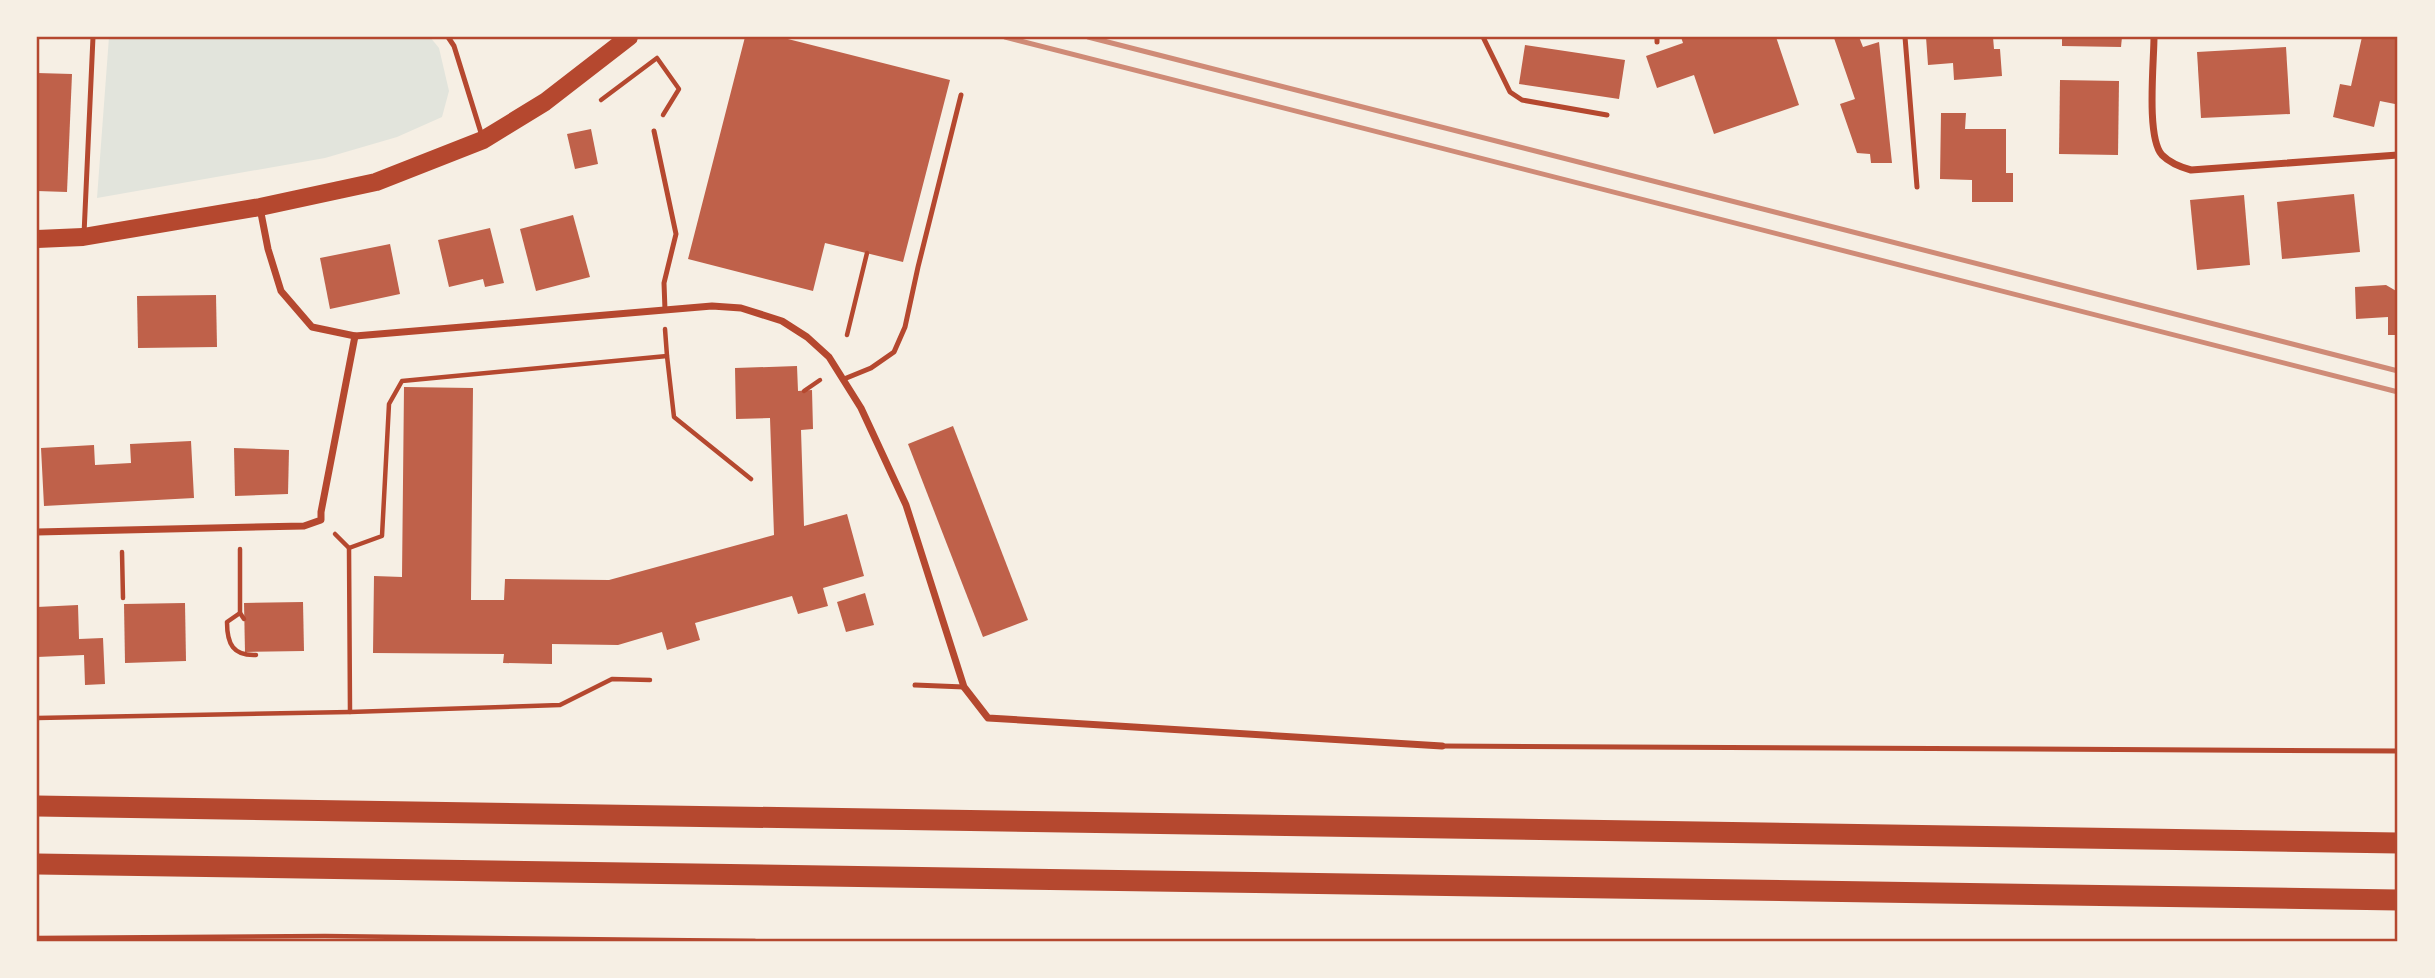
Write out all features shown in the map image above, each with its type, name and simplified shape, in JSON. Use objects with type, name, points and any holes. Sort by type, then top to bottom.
[{"type":"highway","points":[[37,806],[2398,843]]},
{"type":"highway","points":[[37,864],[2398,900]]},
{"type":"main road","points":[[37,239],[83,237],[260,207],[376,182],[483,140],[545,102],[629,37]]},
{"type":"street","points":[[2154,37],[2153,136],[2160,153],[2175,165],[2191,170],[2398,155]]},
{"type":"street","points":[[260,207],[268,249],[281,291],[312,327],[355,337],[712,306],[741,308],[782,321],[807,337],[830,357],[861,408],[906,505],[964,687],[988,718],[1442,746]]},
{"type":"street","points":[[37,532],[304,526],[321,520],[355,337]]},
{"type":"lane","points":[[83,237],[93,37]]},
{"type":"lane","points":[[448,37],[454,46],[483,140]]},
{"type":"lane","points":[[1483,37],[1510,92],[1522,100],[1607,115]]},
{"type":"lane","points":[[1905,37],[1917,187]]},
{"type":"lane","points":[[844,379],[871,368],[894,352],[905,327],[961,95]]},
{"type":"lane","points":[[654,131],[676,234],[664,283],[665,310]]},
{"type":"lane","points":[[915,685],[964,687]]},
{"type":"lane","points":[[1442,746],[2398,751]]},
{"type":"path","points":[[601,100],[657,58],[679,89],[654,131]]},
{"type":"path","points":[[847,335],[867,253]]},
{"type":"path","points":[[665,329],[674,417],[751,479]]},
{"type":"path","points":[[349,548],[382,536],[389,404],[402,381],[667,356]]},
{"type":"path","points":[[804,391],[824,377]]},
{"type":"path","points":[[321,520],[349,548],[350,712]]},
{"type":"path","points":[[243,527],[239,541],[240,614],[244,619]]},
{"type":"path","points":[[121,530],[124,598]]},
{"type":"path","points":[[240,614],[227,622],[230,642],[240,655],[256,655]]},
{"type":"path","points":[[37,718],[560,705],[612,679],[650,680]]},
{"type":"path","points":[[37,938],[325,936],[755,941]]},
{"type":"shaded area","points":[[109,37],[430,37],[439,48],[449,91],[442,117],[397,137],[325,158],[97,198]]},
{"type":"building","points":[[745,37],[780,37],[950,80],[903,262],[825,243],[813,291],[688,259]]},
{"type":"building","points":[[1681,37],[1776,37],[1799,105],[1714,134],[1694,75],[1657,88],[1646,56],[1683,43]]},
{"type":"building","points":[[1859,37],[1863,47],[1879,42],[1892,163],[1871,163],[1870,154],[1857,153],[1840,104],[1855,99],[1834,38]]},
{"type":"building","points":[[1926,37],[1993,37],[1994,49],[2000,49],[2002,76],[1954,80],[1953,63],[1928,65]]},
{"type":"building","points":[[2062,37],[2122,37],[2121,47],[2062,46]]},
{"type":"building","points":[[2362,37],[2398,37],[2398,90],[2395,104],[2380,101],[2374,127],[2333,117],[2340,84],[2351,86]]},
{"type":"building","points":[[1525,45],[1625,60],[1619,99],[1519,84]]},
{"type":"building","points":[[2286,47],[2290,114],[2201,118],[2197,52]]},
{"type":"building","points":[[37,73],[72,74],[67,192],[37,191]]},
{"type":"building","points":[[2060,80],[2119,81],[2118,155],[2059,154]]},
{"type":"building","points":[[1941,113],[1966,113],[1965,129],[2006,129],[2006,173],[2013,173],[2013,202],[1972,202],[1972,180],[1940,179]]},
{"type":"building","points":[[591,129],[598,164],[575,169],[567,134]]},
{"type":"building","points":[[2354,194],[2360,252],[2282,259],[2277,202]]},
{"type":"building","points":[[2244,195],[2250,265],[2197,270],[2190,200]]},
{"type":"building","points":[[573,215],[590,277],[536,291],[520,229]]},
{"type":"building","points":[[490,228],[504,283],[485,287],[483,279],[449,287],[438,240]]},
{"type":"building","points":[[390,244],[400,294],[330,309],[320,258]]},
{"type":"building","points":[[2386,285],[2398,292],[2398,335],[2388,335],[2388,317],[2356,319],[2355,287]]},
{"type":"building","points":[[216,295],[217,347],[138,348],[137,296]]},
{"type":"building","points":[[797,366],[798,391],[812,390],[813,429],[801,430],[804,526],[847,514],[864,576],[823,588],[828,606],[798,614],[792,596],[695,623],[700,640],[667,650],[662,632],[618,645],[552,644],[552,664],[503,663],[504,654],[373,653],[374,576],[402,577],[404,387],[473,388],[471,600],[504,600],[505,579],[609,580],[774,535],[770,418],[736,419],[735,368]]},
{"type":"building","points":[[953,426],[1028,620],[983,637],[908,444]]},
{"type":"building","points":[[191,441],[194,498],[44,506],[41,448],[94,445],[95,465],[131,463],[130,444]]},
{"type":"building","points":[[234,448],[289,450],[288,494],[235,496]]},
{"type":"building","points":[[865,593],[874,625],[846,632],[837,602]]},
{"type":"building","points":[[303,602],[304,651],[245,652],[244,603]]},
{"type":"building","points":[[185,603],[186,661],[125,663],[124,604]]},
{"type":"building","points":[[78,605],[79,639],[103,638],[105,684],[85,685],[84,655],[37,657],[37,607]]},
{"type":"railway","points":[[1005,37],[2398,392]]},
{"type":"railway","points":[[1088,37],[2398,371]]}]
